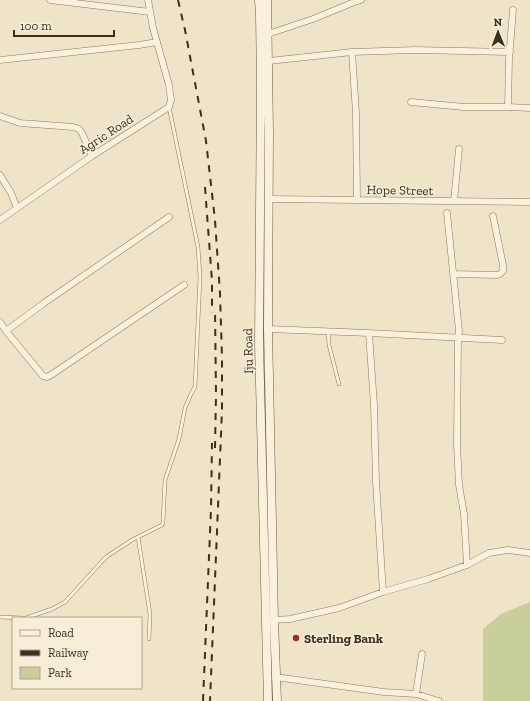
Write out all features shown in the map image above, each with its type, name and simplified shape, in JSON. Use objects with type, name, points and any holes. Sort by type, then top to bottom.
[{"type":"main road","name":"Iju Road","points":[[259,0],[259,343],[269,588],[274,620],[277,701]]},
{"type":"main road","name":"Iju Road","points":[[267,0],[269,61],[269,588],[266,647],[268,701]]},
{"type":"street","points":[[50,0],[150,12]]},
{"type":"street","points":[[148,0],[157,42],[169,85],[171,100],[169,107]]},
{"type":"street","points":[[268,34],[313,19],[361,0]]},
{"type":"street","points":[[508,107],[513,10]]},
{"type":"street","points":[[0,60],[157,42]]},
{"type":"street","points":[[269,61],[352,52],[415,50],[510,52]]},
{"type":"street","points":[[352,52],[356,113],[357,200]]},
{"type":"street","points":[[411,102],[464,107],[530,108]]},
{"type":"street","name":"Agric Road","points":[[0,220],[92,156],[169,107]]},
{"type":"street","points":[[0,116],[20,123],[73,127],[79,129],[92,156]]},
{"type":"street","points":[[454,201],[459,149]]},
{"type":"street","points":[[0,176],[11,194],[17,208]]},
{"type":"street","name":"Hope Street","points":[[269,199],[530,202]]},
{"type":"street","points":[[447,213],[459,331],[457,444],[464,514],[467,565]]},
{"type":"street","points":[[454,274],[497,275],[503,271],[493,216]]},
{"type":"street","points":[[6,331],[169,217]]},
{"type":"street","points":[[0,322],[43,376],[47,377],[184,285]]},
{"type":"street","points":[[268,329],[502,340]]},
{"type":"street","points":[[369,333],[383,592]]},
{"type":"street","points":[[274,620],[339,608],[467,565],[489,553],[508,550],[530,553]]},
{"type":"street","points":[[416,694],[422,654]]},
{"type":"street","points":[[275,677],[384,692],[416,694],[439,701]]},
{"type":"lane","points":[[29,617],[52,609],[65,602],[106,557],[132,540],[162,525],[163,522],[165,480],[179,439],[185,408],[195,387],[200,277],[198,247],[169,107]]},
{"type":"lane","points":[[328,331],[329,345],[338,384]]},
{"type":"lane","points":[[138,537],[150,614],[149,639]]},
{"type":"lane","points":[[0,618],[12,618]]},
{"type":"green space","points":[[530,602],[530,701],[483,701],[483,629],[501,614]]},
{"type":"railway","points":[[178,0],[206,141],[215,220],[220,293],[222,410],[210,701]]},
{"type":"railway","points":[[205,187],[212,281],[212,313]]},
{"type":"railway","points":[[215,308],[215,448]]},
{"type":"railway","points":[[203,701],[211,509],[212,443]]},
{"type":"place","name":"Sterling Bank","points":[[296,638]]}]
